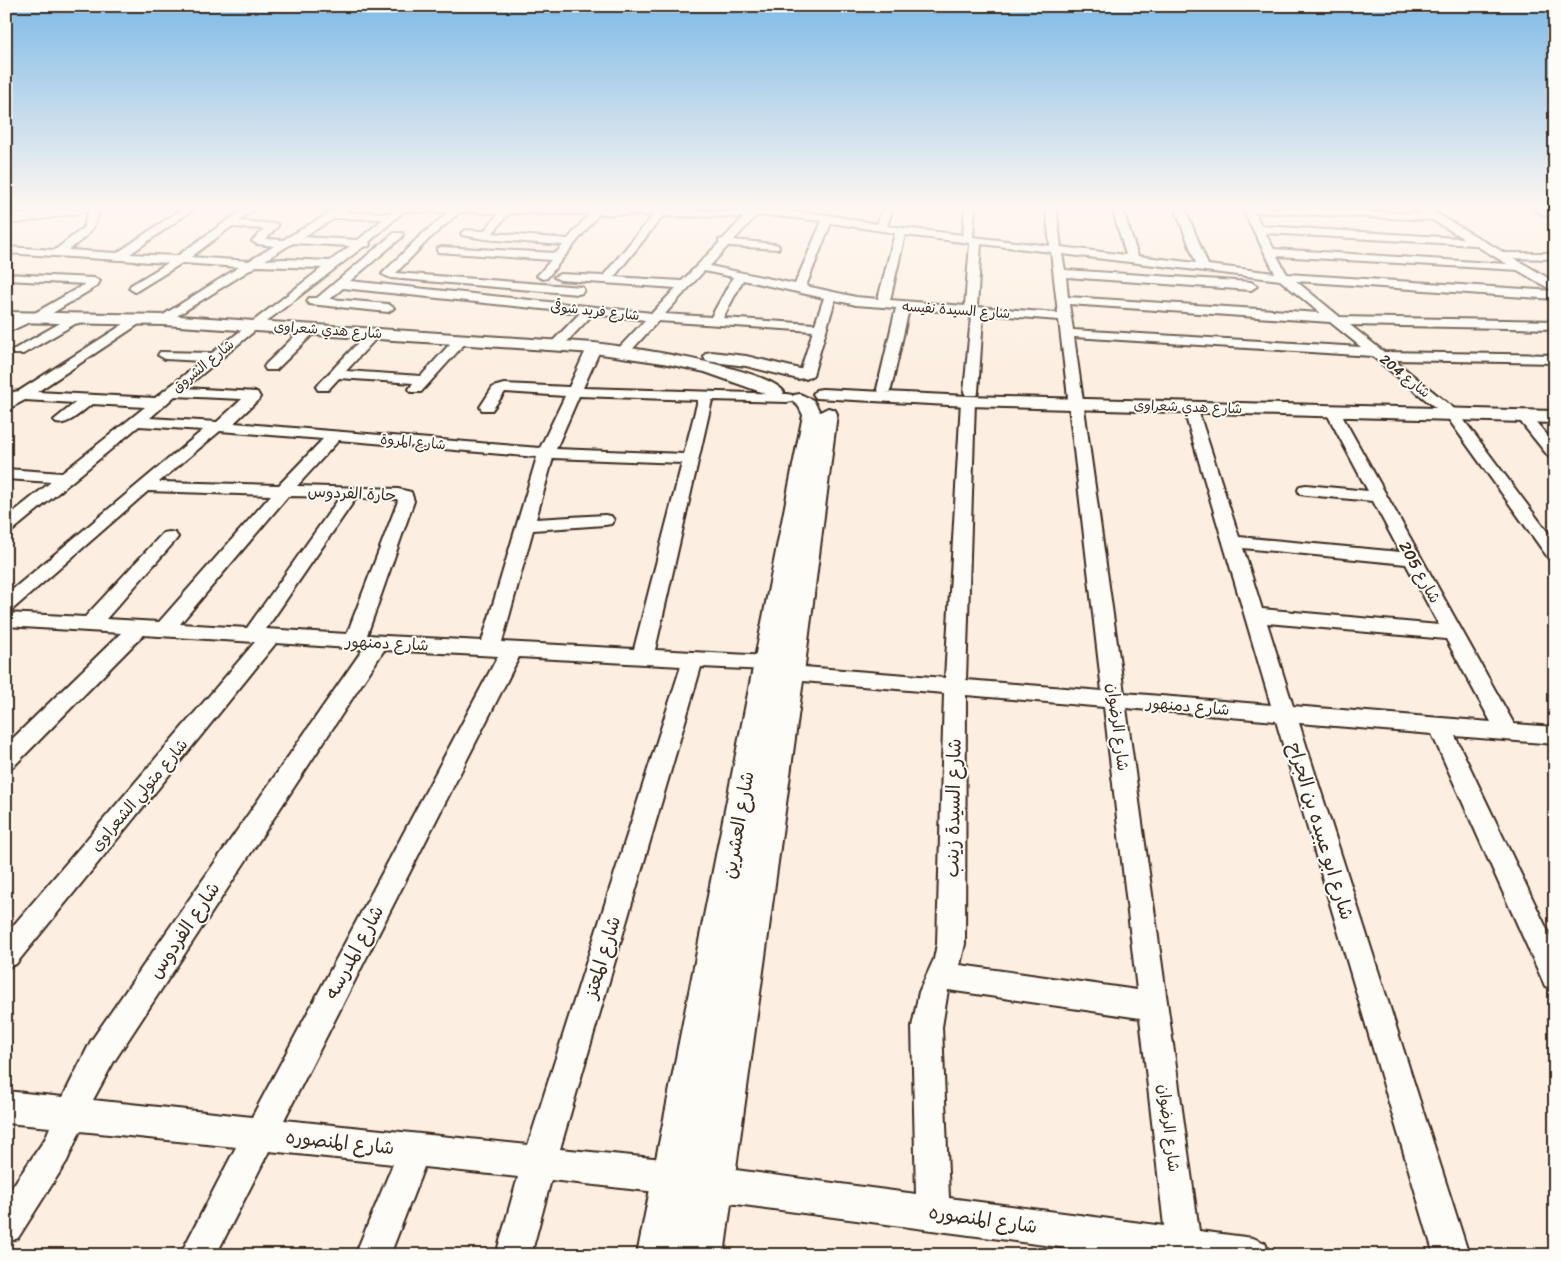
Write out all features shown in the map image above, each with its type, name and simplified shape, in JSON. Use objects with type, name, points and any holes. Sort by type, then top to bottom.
[{"type":"street","points":[[135,288],[169,267]]},
{"type":"street","points":[[164,320],[246,267]]},
{"type":"street","name":"شارع الشروق","points":[[7,525],[214,357],[330,267]]},
{"type":"street","points":[[319,302],[361,267]]},
{"type":"street","points":[[395,267],[388,274],[395,276],[451,271],[684,285]]},
{"type":"street","points":[[543,276],[550,267]]},
{"type":"street","points":[[606,280],[617,267]]},
{"type":"street","points":[[623,351],[701,267]]},
{"type":"street","name":"شارع السيدة نفيسه","points":[[701,267],[830,297],[883,304],[1065,317],[1378,354],[1555,359]]},
{"type":"street","points":[[799,289],[808,267]]},
{"type":"street","points":[[883,304],[892,267]]},
{"type":"street","name":"شارع السيدة زينب","points":[[933,1212],[927,1026],[933,992],[948,960],[951,944],[955,686],[970,396],[977,315],[971,307],[969,267]]},
{"type":"street","name":"شارع الرضوان","points":[[1058,267],[1184,1246]]},
{"type":"street","points":[[1195,267],[1283,277],[1555,295]]},
{"type":"street","name":"شارع 204","points":[[1278,267],[1283,277],[1295,289],[1447,410],[1555,555]]},
{"type":"street","points":[[1519,267],[1555,288]]},
{"type":"street","points":[[451,271],[578,290]]},
{"type":"street","points":[[437,294],[451,271]]},
{"type":"street","points":[[1059,273],[1295,289]]},
{"type":"street","points":[[715,321],[739,276]]},
{"type":"street","points":[[6,277],[94,281],[93,284],[34,317],[6,329]]},
{"type":"street","points":[[561,308],[589,279]]},
{"type":"street","name":"شارع فريد شوقى","points":[[341,284],[654,317],[821,328]]},
{"type":"street","points":[[51,292],[77,293]]},
{"type":"street","points":[[487,407],[498,390],[502,388],[706,396],[804,389],[830,297]]},
{"type":"street","points":[[288,299],[388,308]]},
{"type":"street","points":[[884,389],[903,306]]},
{"type":"street","points":[[556,345],[589,311]]},
{"type":"street","name":"شارع هدي شعراوى","points":[[6,317],[164,320],[594,348],[650,356],[740,377],[759,384],[804,389],[970,396],[1447,410],[1555,417]]},
{"type":"street","points":[[1065,317],[1334,319],[1555,325]]},
{"type":"street","points":[[18,351],[76,318]]},
{"type":"street","points":[[6,406],[138,319]]},
{"type":"street","points":[[271,368],[310,329]]},
{"type":"street","points":[[323,387],[375,333]]},
{"type":"street","points":[[335,374],[420,384],[462,339]]},
{"type":"street","points":[[501,649],[525,525],[546,453],[594,348]]},
{"type":"street","points":[[165,355],[214,357]]},
{"type":"street","name":"شارع هدي شعراوى","points":[[650,356],[713,357],[746,361],[804,389],[846,387],[970,396]]},
{"type":"street","name":"شارع العشرين","points":[[702,1255],[713,1184],[812,415],[807,404],[804,389]]},
{"type":"street","points":[[6,604],[144,486],[219,427],[253,397],[252,395],[172,392]]},
{"type":"street","points":[[6,394],[158,403]]},
{"type":"street","points":[[643,656],[706,396]]},
{"type":"street","points":[[61,420],[89,399]]},
{"type":"street","name":"شارع هدي شعراوى","points":[[1075,399],[1190,407],[1333,412],[1555,408]]},
{"type":"street","name":"شارع ابو عبيده بن الجراح","points":[[1190,407],[1452,1255]]},
{"type":"street","name":"شارع 205","points":[[1333,412],[1507,732]]},
{"type":"street","points":[[1523,416],[1555,454]]},
{"type":"street","name":"شارع المروة","points":[[135,421],[335,435],[546,453],[691,459]]},
{"type":"street","points":[[164,629],[284,490],[335,435]]},
{"type":"street","points":[[6,474],[66,478]]},
{"type":"street","name":"حارة الفردوس","points":[[144,486],[398,494],[407,498],[366,642]]},
{"type":"street","points":[[1306,490],[1379,497]]},
{"type":"street","name":"شارع متولي الشعراوى","points":[[6,955],[262,636],[351,493]]},
{"type":"street","points":[[525,525],[605,520]]},
{"type":"street","points":[[90,624],[169,537]]},
{"type":"street","points":[[1231,542],[1413,559]]},
{"type":"street","points":[[1254,615],[1453,633]]},
{"type":"street","name":"شارع دمنهور","points":[[6,619],[262,636],[693,659],[955,686],[1555,736]]},
{"type":"street","points":[[6,760],[138,628]]},
{"type":"street","name":"شارع الفردوس","points":[[6,1226],[56,1150],[80,1092],[102,1052],[366,642]]},
{"type":"street","name":"شارع المدرسه","points":[[197,1255],[260,1133],[501,649]]},
{"type":"street","name":"شارع المعتز","points":[[513,1255],[539,1163],[693,659]]},
{"type":"street","name":"شارع العشرين","points":[[659,1255],[779,668]]},
{"type":"street","points":[[1440,727],[1555,977]]},
{"type":"street","points":[[941,976],[1154,1006]]},
{"type":"street","name":"شارع المنصوره","points":[[6,1107],[674,1177]]},
{"type":"street","points":[[372,1255],[415,1150]]},
{"type":"street","name":"شارع المنصوره","points":[[713,1184],[933,1212],[1113,1246],[1184,1246],[1253,1255]]}]
